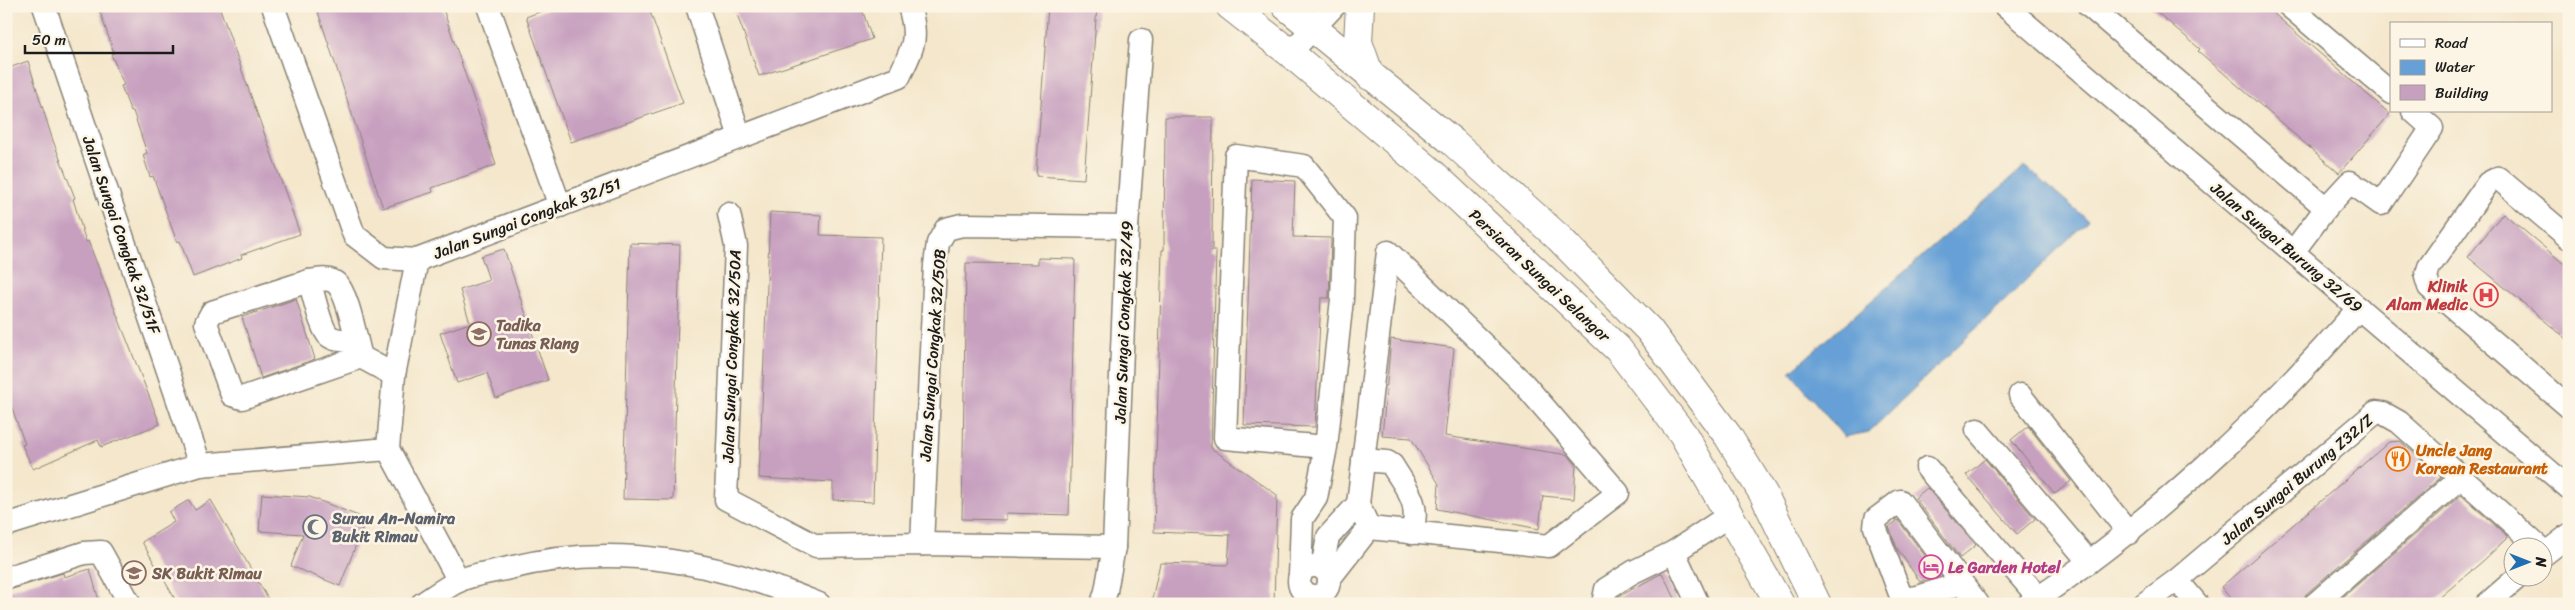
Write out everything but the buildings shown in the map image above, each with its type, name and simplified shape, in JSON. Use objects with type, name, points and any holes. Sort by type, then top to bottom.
[{"type":"main road","name":"Persiaran Sungai Selangor","points":[[1230,6],[1290,53],[1428,170],[1618,349],[1683,434],[1731,514],[1780,604]]},
{"type":"main road","points":[[1286,6],[1453,142],[1559,238],[1649,330],[1728,436],[1764,495],[1818,600]]},
{"type":"main road","points":[[1360,6],[1358,42],[1370,76]]},
{"type":"street","name":"Jalan Sungai Congkak 32/51F","points":[[44,6],[200,465]]},
{"type":"street","points":[[273,6],[354,235],[384,258],[416,260]]},
{"type":"street","points":[[488,6],[560,206]]},
{"type":"street","points":[[697,6],[740,137]]},
{"type":"street","name":"Jalan Sungai Congkak 32/51","points":[[388,449],[394,376],[416,260],[899,77],[913,47],[915,26],[909,6]]},
{"type":"street","points":[[1290,53],[1334,6]]},
{"type":"street","name":"Jalan Sungai Burung 32/69","points":[[2005,6],[2569,488]]},
{"type":"street","points":[[2089,6],[2326,208]]},
{"type":"street","points":[[2289,6],[2390,92]]},
{"type":"street","name":"Jalan Sungai Congkak 32/49","points":[[1102,604],[1114,547],[1127,227],[1141,40]]},
{"type":"street","points":[[2293,252],[2326,208],[2350,182],[2381,204],[2432,128],[2414,112]]},
{"type":"street","points":[[1316,585],[1302,519],[1316,498],[1326,447],[1342,299],[1345,218],[1304,166],[1236,156],[1225,438],[1326,447]]},
{"type":"street","points":[[2569,238],[2498,178],[2488,183],[2429,267],[2426,277],[2429,287],[2569,407]]},
{"type":"street","name":"Jalan Sungai Congkak 32/50A","points":[[728,214],[736,246],[726,499],[816,546],[922,544]]},
{"type":"street","name":"Jalan Sungai Congkak 32/50B","points":[[922,544],[935,265],[938,243],[946,228],[962,225],[1127,227]]},
{"type":"street","points":[[1388,252],[1524,384],[1618,493],[1549,546],[1370,528],[1358,504],[1388,252]]},
{"type":"street","points":[[359,348],[242,398],[232,395],[206,323],[212,312],[310,281],[325,279],[336,282],[343,294],[359,348],[394,376]]},
{"type":"street","points":[[1926,468],[2034,601],[2128,533],[2251,423],[2359,308]]},
{"type":"street","points":[[2020,395],[2128,533]]},
{"type":"street","name":"Jalan Sungai Burung Z32/Z","points":[[2144,604],[2177,580],[2376,412],[2383,413],[2399,422],[2527,538]]},
{"type":"street","points":[[1977,430],[2089,562]]},
{"type":"street","points":[[6,526],[200,465],[388,449],[459,580]]},
{"type":"street","points":[[1363,460],[1387,462],[1392,465],[1415,503],[1416,513],[1412,533]]},
{"type":"street","points":[[2315,604],[2460,478]]},
{"type":"street","points":[[1316,585],[1328,537],[1358,504]]},
{"type":"street","points":[[1607,604],[1604,599],[1606,589],[1633,572],[1674,552],[1731,514]]},
{"type":"street","points":[[1316,585],[1370,528]]},
{"type":"street","points":[[2552,546],[2569,535]]},
{"type":"street","points":[[922,544],[1114,547]]},
{"type":"street","points":[[6,578],[84,553],[101,552],[130,604]]},
{"type":"street","points":[[1674,552],[1698,604]]},
{"type":"street","points":[[422,604],[459,580],[545,559],[593,555],[639,556],[676,560],[712,568],[786,590],[819,604]]},
{"type":"street","points":[[2177,580],[2197,604]]},
{"type":"street","points":[[1962,583],[1978,604]]},
{"type":"street","points":[[2487,604],[2506,588]]},
{"type":"path","points":[[2563,6],[2569,11]]},
{"type":"water","points":[[2025,166],[2088,220],[1869,432],[1844,437],[1790,372]]},
{"type":"place","name":"Klinik Alam Medic","points":[[2486,295]]},
{"type":"place","name":"Tadika Tunas Riang","points":[[479,334]]},
{"type":"place","name":"Uncle Jang Korean Restaurant","points":[[2398,459]]},
{"type":"place","name":"Surau An-Namira Bukit Rimau","points":[[315,527]]},
{"type":"place","name":"Le Garden Hotel","points":[[1931,567]]},
{"type":"place","name":"SK Bukit Rimau","points":[[134,573]]}]
